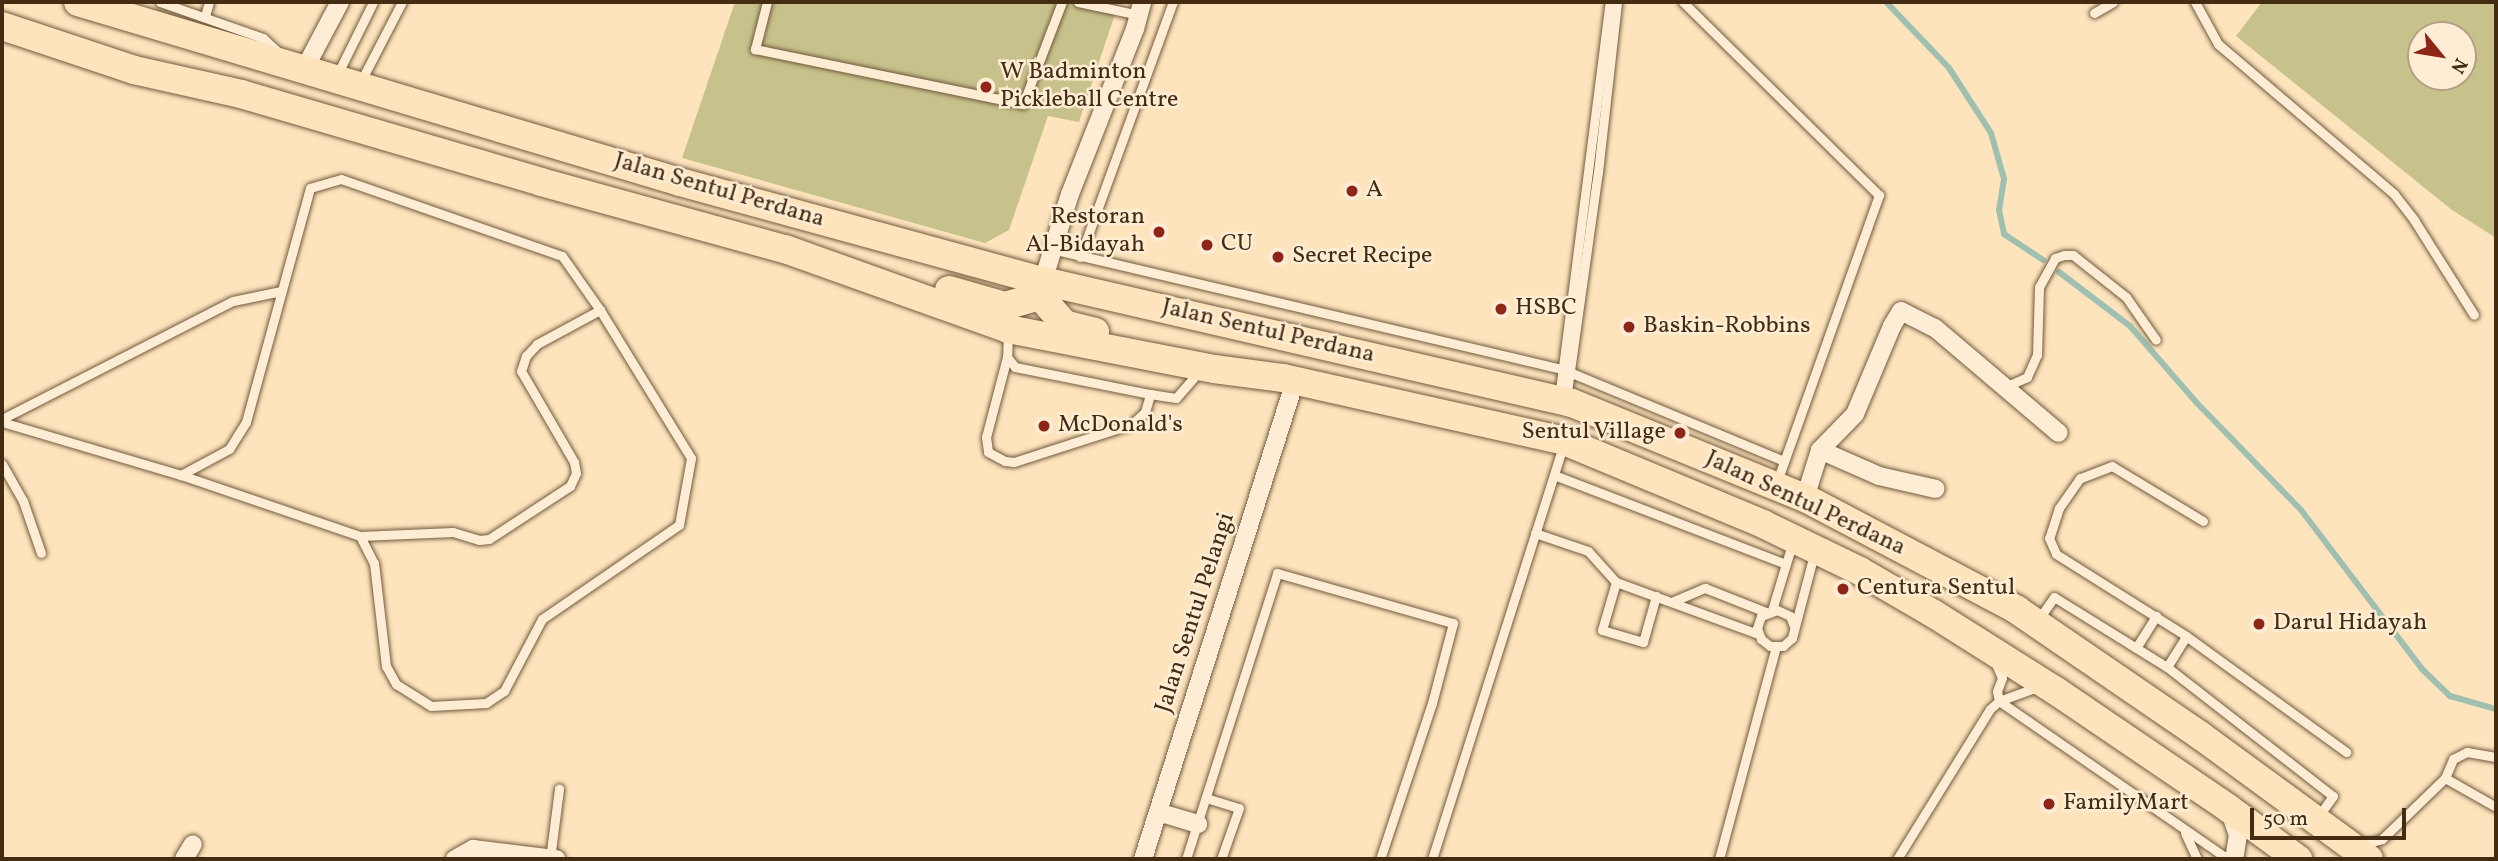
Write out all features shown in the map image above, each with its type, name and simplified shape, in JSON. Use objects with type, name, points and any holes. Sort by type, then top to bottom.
[{"type":"main road","name":"Jalan Sentul Perdana","points":[[78,2],[1041,288],[1562,400],[1773,475],[1805,498],[2037,621],[2360,853]]},
{"type":"main road","name":"Jalan Sentul Perdana","points":[[2,26],[134,70],[240,94],[541,182],[785,249],[1008,329],[1295,381],[1564,441],[1860,571],[1986,645],[2056,691],[2298,859]]},
{"type":"main road","points":[[2,35],[34,35]]},
{"type":"main road","points":[[785,249],[1005,306],[1041,288],[1064,324],[1141,345],[1171,360]]},
{"type":"main road","points":[[1773,475],[1772,492],[1812,511],[1802,546]]},
{"type":"main road","points":[[1802,546],[1836,525],[1876,534]]},
{"type":"street","points":[[298,66],[340,2]]},
{"type":"street","points":[[1041,288],[1052,249],[1140,8]]},
{"type":"street","points":[[1805,498],[1820,450],[1855,414],[1892,326],[1901,311],[1935,328],[2007,386],[2059,433]]},
{"type":"street","name":"Jalan Sentul Pelangi","points":[[1143,859],[1295,381]]},
{"type":"street","points":[[1820,450],[1879,476],[1936,489]]},
{"type":"street","points":[[2228,808],[2238,835],[2234,859]]},
{"type":"street","points":[[1158,812],[1198,824]]},
{"type":"street","points":[[455,859],[473,849],[556,859]]},
{"type":"lane","points":[[160,2],[262,38],[298,66]]},
{"type":"lane","points":[[205,16],[209,2]]},
{"type":"lane","points":[[348,80],[373,2]]},
{"type":"lane","points":[[348,80],[402,2]]},
{"type":"lane","points":[[768,2],[755,49],[1023,104],[1062,2]]},
{"type":"lane","points":[[1078,2],[1140,8]]},
{"type":"lane","points":[[1080,257],[1173,2]]},
{"type":"lane","points":[[1567,371],[1610,2]]},
{"type":"lane","points":[[1562,400],[1617,2]]},
{"type":"lane","points":[[1052,249],[1567,371],[1773,475],[1879,195],[1683,2]]},
{"type":"lane","points":[[2094,13],[2113,2]]},
{"type":"lane","points":[[2195,2],[2218,44],[2393,194],[2414,220],[2474,315]]},
{"type":"lane","points":[[181,475],[229,449],[246,422],[310,188],[341,179],[562,256],[600,310],[691,458],[680,525],[542,619],[504,691],[486,703],[431,706],[396,684],[386,666],[374,563],[360,536]]},
{"type":"lane","points":[[2007,386],[2027,377],[2037,355],[2039,287],[2055,258],[2064,255],[2073,255],[2126,297],[2157,340]]},
{"type":"lane","points":[[2,420],[233,301],[281,291]]},
{"type":"lane","points":[[2,420],[181,475],[360,536],[453,532],[479,540],[489,539],[570,486],[576,473],[574,463],[521,371],[526,356],[537,344],[600,310]]},
{"type":"lane","points":[[1008,329],[1007,357],[986,438],[988,452],[1005,461],[1014,462],[1132,424],[1145,412],[1150,394]]},
{"type":"lane","points":[[1007,357],[1016,367],[1176,398],[1203,366]]},
{"type":"lane","points":[[1432,859],[1564,441]]},
{"type":"lane","points":[[2,464],[23,501],[41,553]]},
{"type":"lane","points":[[2203,521],[2112,466],[2080,478],[2059,508],[2049,538],[2056,554],[2186,636],[2346,752]]},
{"type":"lane","points":[[1554,475],[1802,546]]},
{"type":"lane","points":[[1535,533],[1588,551],[1616,582],[1674,601],[1758,634],[1765,644],[1776,647],[1792,638],[1802,546]]},
{"type":"lane","points":[[1758,634],[1758,622],[1769,611],[1802,546]]},
{"type":"lane","points":[[1186,859],[1278,573],[1453,624],[1432,702],[1380,859]]},
{"type":"lane","points":[[1616,582],[1602,630],[1643,642],[1657,596]]},
{"type":"lane","points":[[1674,601],[1705,588],[1769,611],[1787,613],[1794,626]]},
{"type":"lane","points":[[2037,621],[2054,597],[2167,667],[2333,796],[2316,821]]},
{"type":"lane","points":[[2136,648],[2156,616]]},
{"type":"lane","points":[[2167,667],[2186,636]]},
{"type":"lane","points":[[1986,645],[2002,678],[1997,691],[1999,701],[2228,859]]},
{"type":"lane","points":[[1719,859],[1776,647]]},
{"type":"lane","points":[[1897,859],[1990,709],[1999,701],[2035,686],[2056,691]]},
{"type":"lane","points":[[2360,853],[2382,839],[2445,778],[2453,759],[2467,752],[2496,757]]},
{"type":"lane","points":[[2445,778],[2496,807]]},
{"type":"lane","points":[[550,859],[559,789]]},
{"type":"lane","points":[[1206,798],[1239,808],[1221,859]]},
{"type":"lane","points":[[2184,831],[2197,859]]},
{"type":"shaded area","points":[[735,2],[1119,2],[1079,122],[1048,116],[1009,230],[985,243],[682,158]]},
{"type":"shaded area","points":[[2262,2],[2496,2],[2496,238],[2452,210],[2236,36]]},
{"type":"waterway","points":[[1886,2],[1949,68],[1991,133],[2004,179],[1999,210],[2004,234],[2043,260]]},
{"type":"waterway","points":[[2059,272],[2130,326],[2196,402],[2301,510],[2422,669],[2450,696],[2496,709]]},
{"type":"place","name":"W Badminton Pickleball Centre","points":[[986,87]]},
{"type":"place","name":"A","points":[[1352,191]]},
{"type":"place","name":"Restoran Al-Bidayah","points":[[1159,232]]},
{"type":"place","name":"CU","points":[[1207,245]]},
{"type":"place","name":"Secret Recipe","points":[[1278,257]]},
{"type":"place","name":"HSBC","points":[[1501,309]]},
{"type":"place","name":"Baskin-Robbins","points":[[1629,327]]},
{"type":"place","name":"McDonald's","points":[[1044,426]]},
{"type":"place","name":"Sentul Village","points":[[1680,433]]},
{"type":"place","name":"Centura Sentul","points":[[1843,589]]},
{"type":"place","name":"Darul Hidayah","points":[[2259,624]]},
{"type":"place","name":"FamilyMart","points":[[2049,804]]}]
